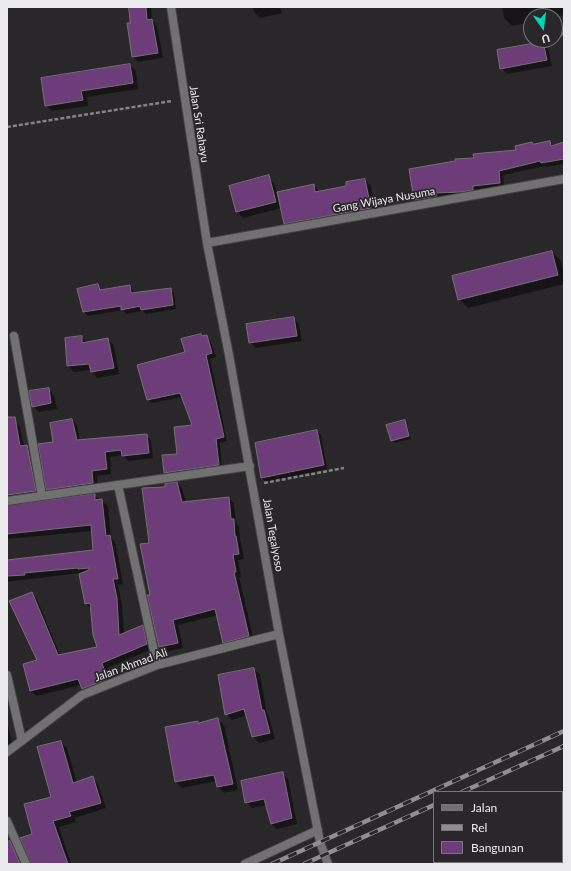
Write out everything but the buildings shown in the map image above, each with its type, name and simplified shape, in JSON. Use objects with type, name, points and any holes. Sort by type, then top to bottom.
[{"type":"street","name":"Jalan Sri Rahayu","points":[[171,7],[207,243]]},
{"type":"street","name":"Gang Wijaya Nusuma","points":[[207,243],[564,179]]},
{"type":"street","name":"Jalan Tegalyoso","points":[[207,243],[250,466],[279,634],[320,842],[328,864]]},
{"type":"street","points":[[14,336],[42,496]]},
{"type":"street","points":[[7,501],[250,466]]},
{"type":"street","points":[[118,485],[157,665]]},
{"type":"street","name":"Jalan Ahmad Ali","points":[[7,752],[82,694],[157,665],[279,634]]},
{"type":"street","points":[[7,675],[22,740]]},
{"type":"street","points":[[7,821],[26,864]]},
{"type":"street","points":[[245,864],[318,830]]},
{"type":"path","points":[[7,127],[184,99]]},
{"type":"path","points":[[253,486],[344,468]]},
{"type":"railway","points":[[272,864],[564,731]]},
{"type":"railway","points":[[464,791],[564,746]]},
{"type":"railway","points":[[304,864],[433,805]]}]
